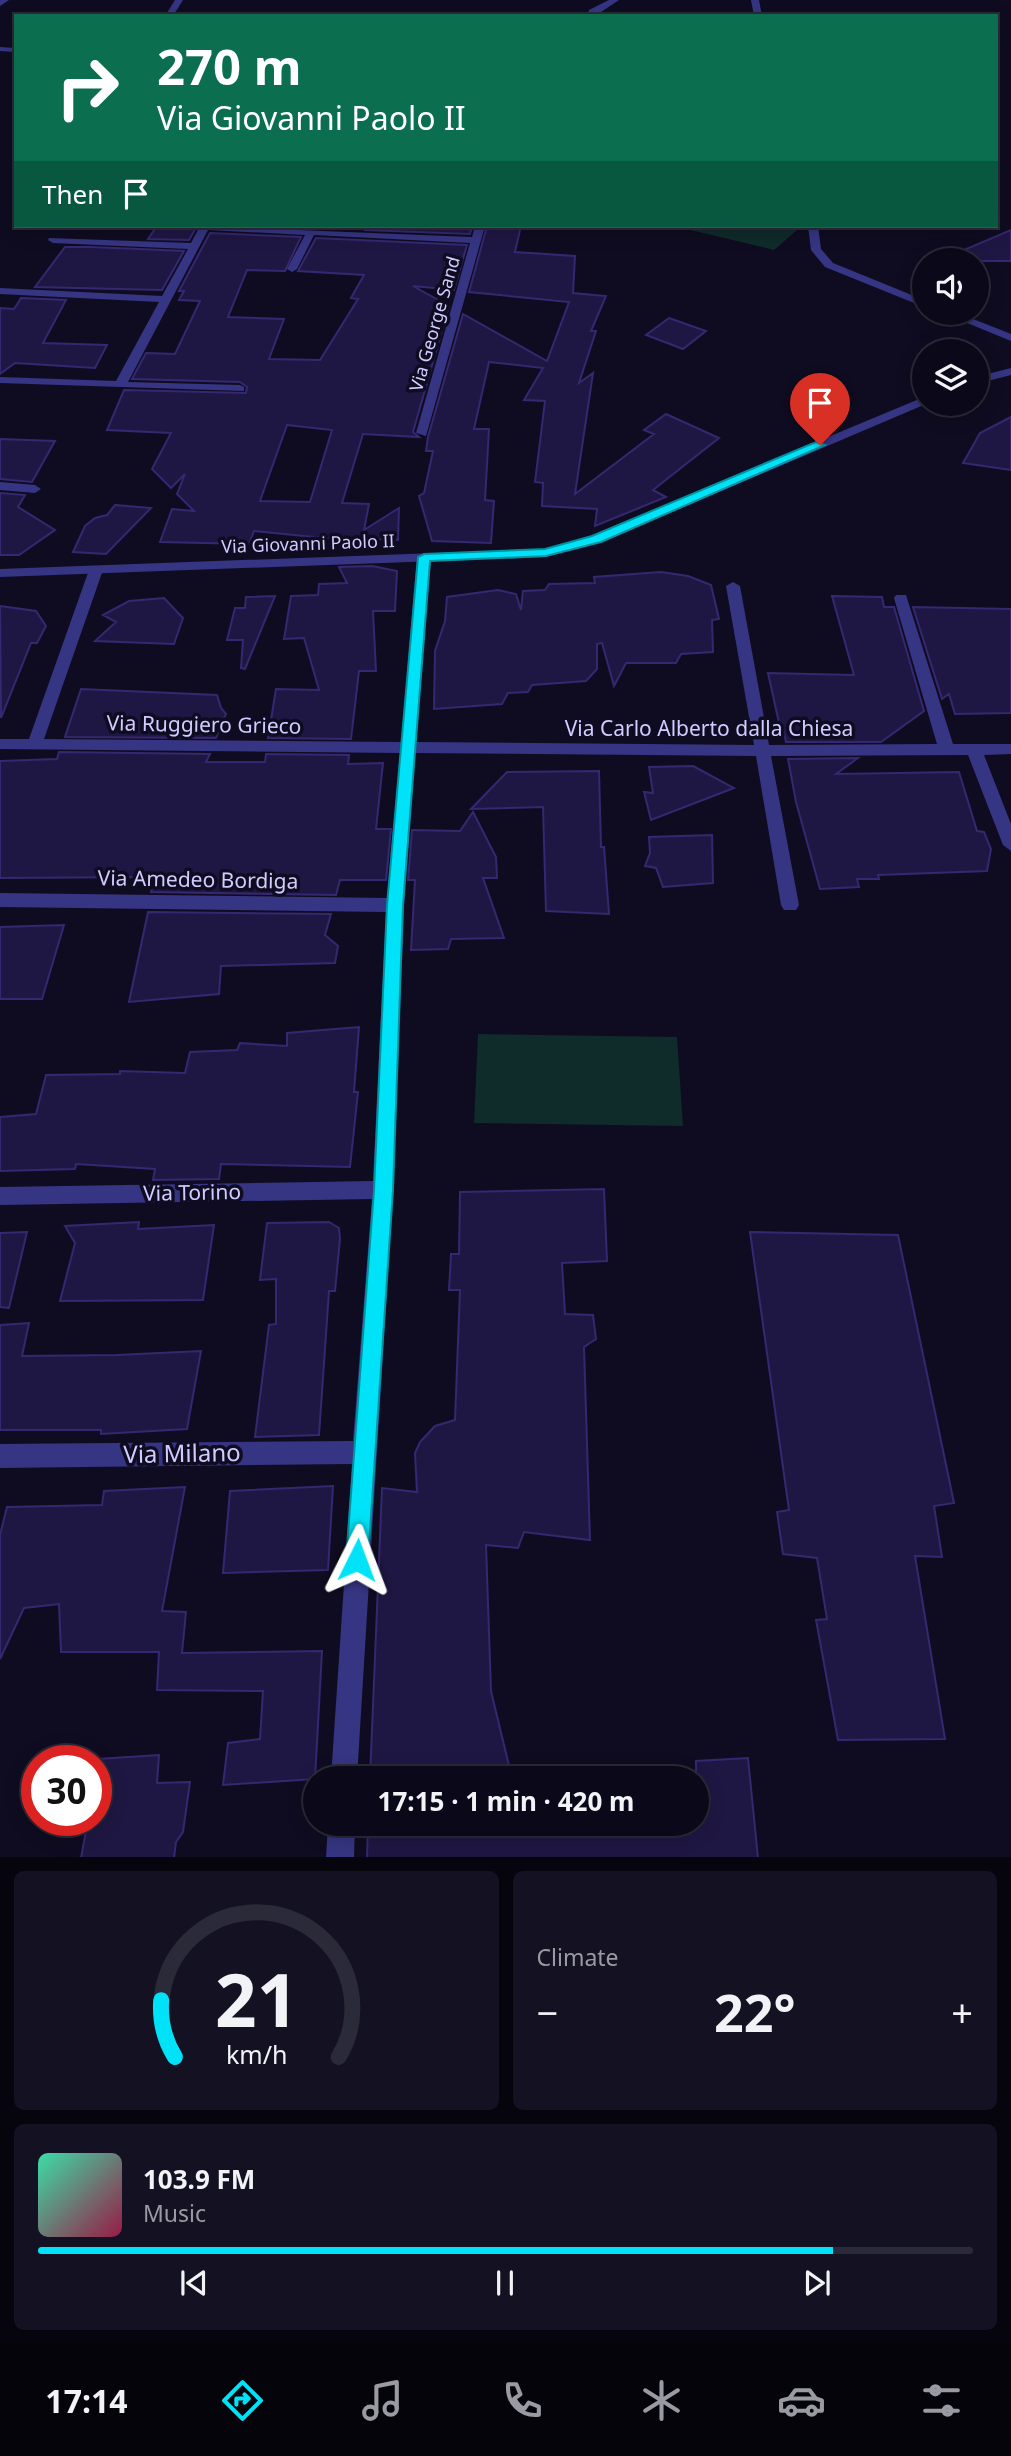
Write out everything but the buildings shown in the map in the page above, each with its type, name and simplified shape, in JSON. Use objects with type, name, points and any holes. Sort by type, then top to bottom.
[{"type":"street","points":[[0,4],[5,0]]},
{"type":"street","points":[[592,14],[615,0]]},
{"type":"street","points":[[120,385],[203,228]]},
{"type":"street","points":[[240,228],[477,240]]},
{"type":"street","name":"Via George Sand","points":[[422,433],[480,228]]},
{"type":"street","points":[[813,228],[816,250],[829,265],[912,299]]},
{"type":"street","points":[[292,269],[311,232]]},
{"type":"street","points":[[53,240],[192,246]]},
{"type":"street","points":[[0,291],[163,299]]},
{"type":"street","points":[[978,325],[1011,338]]},
{"type":"street","points":[[989,377],[1011,370]]},
{"type":"street","points":[[989,380],[1011,377]]},
{"type":"street","points":[[0,380],[240,389]]},
{"type":"street","name":"Via Giovanni Paolo II","points":[[0,573],[546,553],[596,539],[912,406]]},
{"type":"street","points":[[0,486],[35,489]]},
{"type":"street","points":[[345,1766],[383,1190],[395,905],[424,557]]},
{"type":"street","points":[[36,744],[96,570]]},
{"type":"street","points":[[733,586],[790,905]]},
{"type":"street","points":[[901,598],[947,750]]},
{"type":"street","name":"Via Ruggiero Grieco","points":[[0,744],[407,748]]},
{"type":"street","name":"Via Carlo Alberto dalla Chiesa","points":[[407,748],[762,751],[1011,749]]},
{"type":"street","points":[[974,750],[1011,845]]},
{"type":"street","name":"Via Amedeo Bordiga","points":[[0,900],[395,905]]},
{"type":"street","name":"Via Torino","points":[[0,1196],[383,1190]]},
{"type":"street","name":"Via Milano","points":[[0,1457],[364,1452]]},
{"type":"street","points":[[340,1857],[341,1836]]},
{"type":"green space","points":[[682,228],[797,228],[774,250]]},
{"type":"green space","points":[[478,1034],[677,1037],[683,1126],[474,1123]]},
{"type":"route","points":[[357,1560],[383,1190],[395,905],[424,557],[546,553],[596,539],[820,445]]}]
